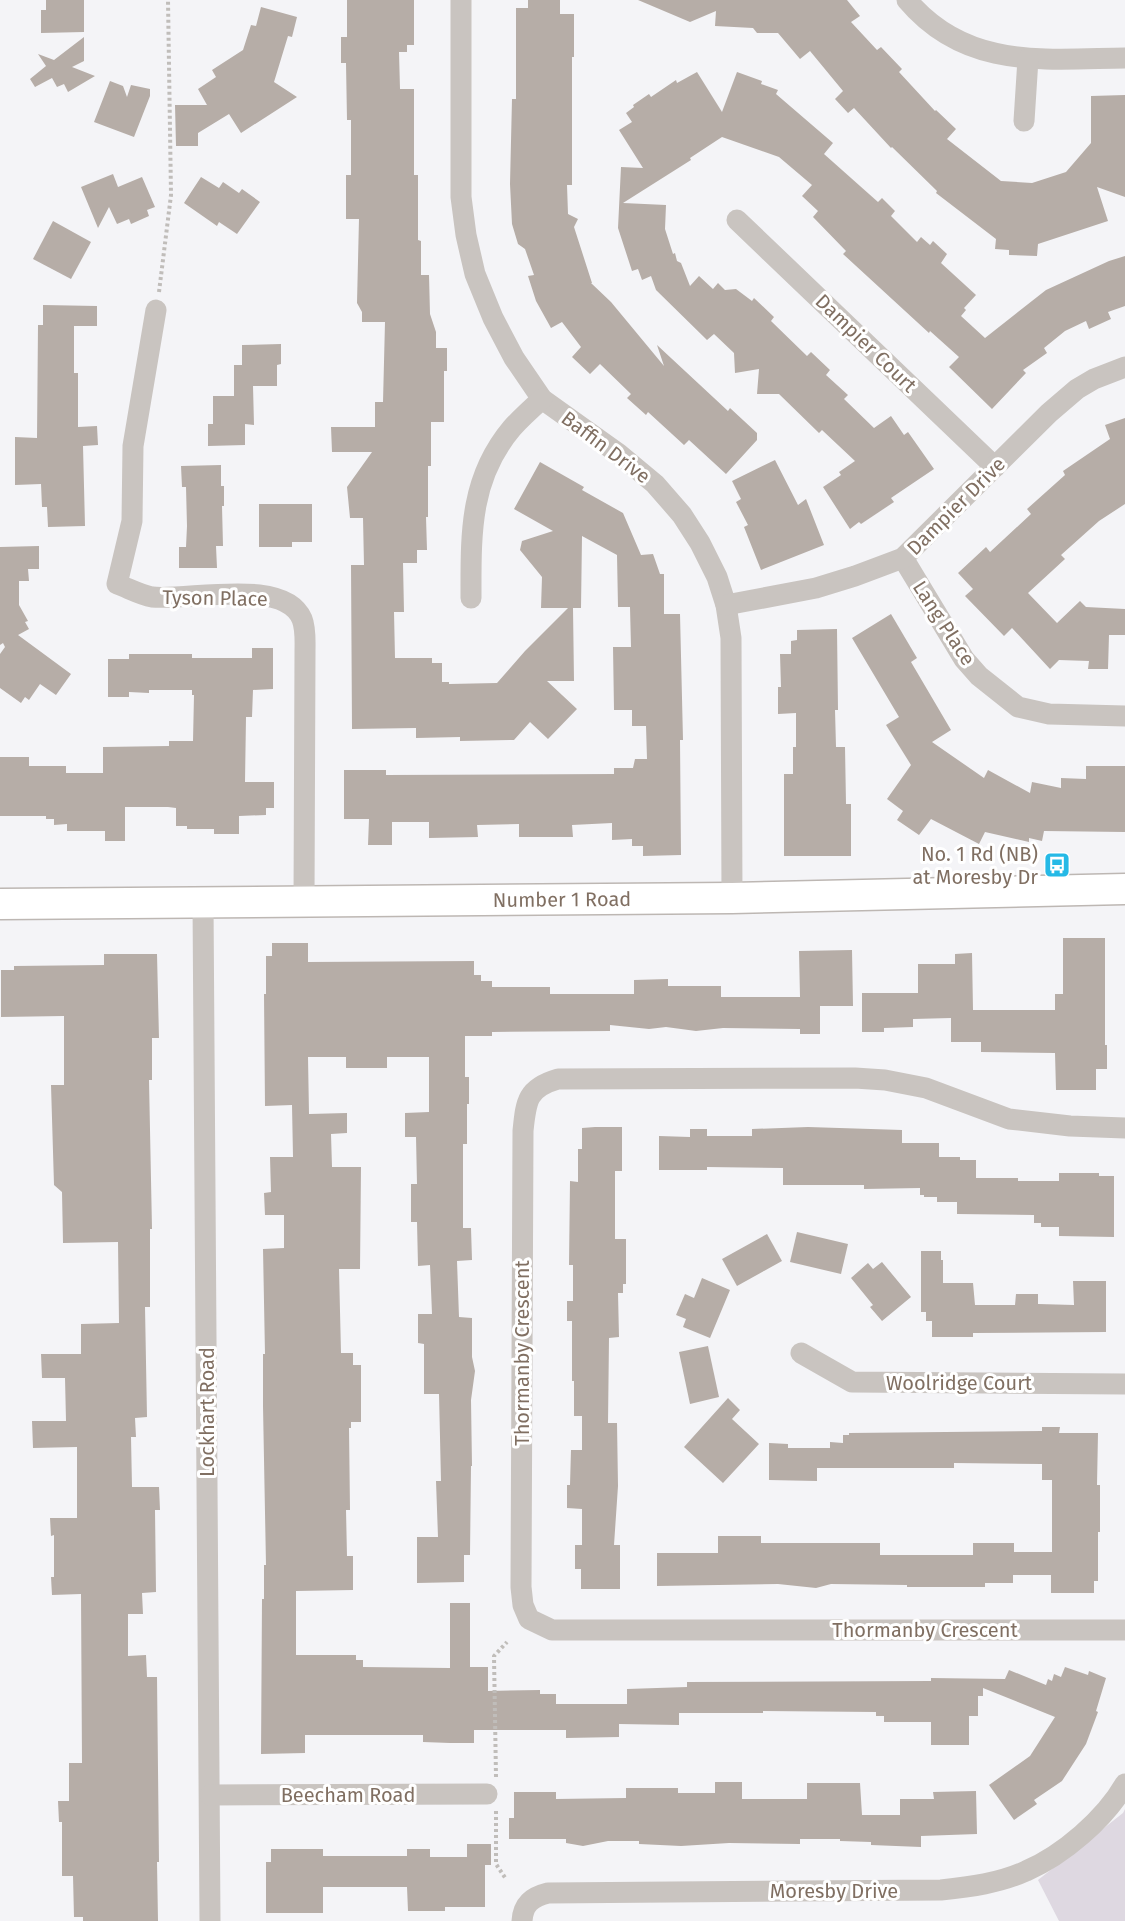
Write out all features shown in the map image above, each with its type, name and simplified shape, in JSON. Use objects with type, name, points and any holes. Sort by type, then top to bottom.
[{"type":"main road","name":"Number 1 Road","points":[[0,904],[732,898],[1125,890]]},
{"type":"street","name":"Baffin Drive","points":[[461,0],[461,188],[466,235],[475,274],[493,318],[514,358],[542,399],[619,454],[655,484],[682,514],[717,577],[726,605],[730,638],[732,898]]},
{"type":"street","points":[[907,0],[934,26],[962,43],[995,54],[1028,60],[1125,58]]},
{"type":"street","points":[[1024,121],[1028,60]]},
{"type":"street","name":"Dampier Court","points":[[737,220],[995,467]]},
{"type":"street","name":"Tyson Place","points":[[156,310],[133,446],[132,521],[117,584],[150,597],[270,596],[290,604],[302,618],[305,630],[304,900]]},
{"type":"street","name":"Dampier Drive","points":[[726,605],[816,588],[903,558],[1049,413],[1077,389],[1094,379],[1125,367]]},
{"type":"street","points":[[471,598],[473,522],[481,480],[493,455],[512,429],[542,399]]},
{"type":"street","name":"Lang Place","points":[[903,558],[964,659],[979,676],[1018,707],[1066,715],[1125,716]]},
{"type":"street","name":"Lockhart Road","points":[[203,902],[210,1921]]},
{"type":"street","name":"Thormanby Crescent","points":[[1125,1128],[1070,1126],[1009,1119],[926,1088],[885,1080],[855,1078],[568,1079],[544,1083],[534,1089],[528,1099],[523,1131],[521,1587],[523,1605],[529,1619],[552,1630],[1125,1630]]},
{"type":"street","name":"Woolridge Court","points":[[801,1353],[852,1382],[1125,1384]]},
{"type":"street","name":"Moresby Drive","points":[[522,1921],[523,1912],[530,1900],[548,1893],[941,1890],[973,1887],[1027,1871],[1047,1860],[1084,1833],[1109,1807],[1125,1784]]},
{"type":"street","name":"Beecham Road","points":[[210,1795],[493,1793]]},
{"type":"path","points":[[156,310],[171,195],[168,0]]},
{"type":"path","points":[[506,1879],[496,1864],[493,1793],[494,1656],[507,1642]]},
{"type":"shaded area","points":[[1125,1809],[1125,1921],[1059,1921],[1038,1880],[1123,1813]]},
{"type":"building","points":[[46,0],[84,0],[84,32],[41,33],[41,10],[46,10]]},
{"type":"building","points":[[347,0],[414,0],[414,45],[407,45],[407,52],[399,52],[400,89],[414,89],[414,175],[418,175],[418,240],[421,241],[421,275],[429,275],[430,314],[436,332],[436,348],[447,348],[447,371],[444,371],[444,422],[431,422],[431,466],[428,466],[428,517],[426,517],[427,550],[417,550],[417,563],[403,563],[404,612],[394,612],[395,658],[432,658],[432,663],[442,663],[442,682],[449,682],[449,684],[497,683],[568,608],[541,608],[542,577],[520,550],[522,541],[553,531],[514,509],[540,462],[584,487],[582,490],[623,513],[641,555],[653,554],[660,574],[664,574],[664,614],[680,614],[683,740],[680,740],[681,855],[643,856],[643,846],[632,846],[632,839],[612,840],[612,823],[572,825],[573,837],[519,837],[519,824],[477,825],[478,837],[429,838],[429,822],[392,822],[392,845],[368,845],[369,819],[344,819],[344,770],[386,770],[386,775],[614,774],[614,768],[633,768],[635,759],[647,759],[646,726],[632,726],[632,710],[614,710],[613,647],[631,647],[630,607],[618,607],[617,555],[582,536],[581,608],[573,608],[574,681],[547,681],[577,709],[548,739],[530,722],[514,740],[460,741],[460,737],[416,738],[416,728],[352,729],[351,565],[364,565],[363,518],[350,518],[347,487],[372,452],[332,452],[331,427],[375,427],[375,402],[383,402],[385,322],[362,322],[362,312],[357,303],[359,219],[346,219],[346,175],[351,175],[351,120],[347,120],[346,63],[341,63],[341,37],[347,37]]},
{"type":"building","points":[[528,0],[560,0],[560,14],[574,14],[572,185],[567,185],[568,214],[578,219],[574,227],[591,283],[611,302],[664,366],[657,345],[728,411],[730,408],[757,433],[757,440],[726,474],[689,440],[684,445],[648,412],[646,415],[627,398],[631,394],[600,364],[590,374],[572,357],[581,347],[562,322],[551,328],[536,301],[528,276],[534,275],[525,249],[518,244],[512,224],[510,184],[512,99],[516,99],[516,8],[528,8]]},
{"type":"building","points":[[638,0],[847,0],[860,16],[851,22],[877,50],[881,47],[902,69],[899,72],[935,111],[956,129],[947,139],[1001,181],[1032,183],[1066,172],[1091,143],[1091,96],[1125,95],[1125,197],[1097,187],[1108,221],[1038,244],[1037,256],[1009,255],[1009,250],[995,249],[996,239],[936,193],[937,191],[891,148],[854,108],[848,113],[835,99],[843,91],[810,51],[800,59],[778,33],[757,33],[753,28],[715,26],[716,11],[690,22]]},
{"type":"building","points":[[261,7],[297,17],[292,37],[288,36],[274,82],[297,97],[241,133],[229,114],[198,133],[198,146],[176,146],[175,105],[207,105],[198,89],[216,77],[212,70],[243,50],[251,25],[256,26]]},
{"type":"building","points":[[84,37],[84,61],[72,67],[95,76],[68,92],[64,84],[57,87],[52,78],[35,87],[30,79],[46,66],[38,54],[54,60]]},
{"type":"building","points":[[697,72],[722,112],[737,72],[762,81],[761,84],[778,90],[776,94],[833,143],[824,154],[878,202],[882,198],[895,211],[891,216],[917,242],[921,237],[930,245],[933,241],[947,254],[941,263],[976,295],[964,308],[966,310],[961,316],[985,338],[1046,290],[1125,256],[1125,306],[1108,312],[1111,319],[1089,329],[1086,321],[1065,331],[1044,348],[1047,353],[1023,370],[1026,373],[992,409],[949,367],[959,357],[930,331],[929,333],[843,254],[846,251],[813,217],[818,211],[802,196],[812,185],[779,157],[722,137],[690,158],[691,160],[623,203],[666,205],[665,229],[673,254],[675,253],[677,261],[681,263],[690,286],[699,276],[713,289],[718,283],[725,290],[736,289],[752,301],[754,298],[774,317],[771,321],[807,356],[811,352],[830,370],[826,375],[848,395],[844,399],[874,428],[891,416],[904,435],[908,432],[934,469],[891,498],[894,502],[850,529],[823,487],[841,475],[839,472],[855,461],[822,430],[819,433],[779,394],[757,394],[759,369],[735,373],[734,353],[714,334],[707,340],[656,290],[651,276],[642,280],[638,269],[632,271],[618,228],[621,167],[643,168],[619,130],[632,122],[626,113],[634,107],[633,105],[649,94],[651,97],[676,80],[677,83]]},
{"type":"building","points":[[110,81],[123,86],[127,97],[131,85],[150,89],[150,96],[134,137],[94,122]]},
{"type":"building","points":[[113,174],[118,187],[142,177],[155,207],[147,210],[149,216],[131,224],[129,219],[117,224],[109,207],[98,228],[81,187]]},
{"type":"building","points":[[201,177],[219,188],[223,182],[239,193],[242,189],[260,202],[237,234],[219,222],[217,226],[184,203]]},
{"type":"building","points":[[53,221],[91,242],[71,279],[33,259]]},
{"type":"building","points":[[43,305],[97,306],[97,326],[74,326],[74,373],[78,373],[78,427],[97,426],[98,445],[83,446],[85,526],[48,527],[47,507],[42,507],[41,484],[15,485],[15,437],[37,438],[38,325],[43,325]]},
{"type":"building","points":[[281,344],[281,364],[277,365],[277,386],[253,386],[254,425],[245,424],[245,445],[208,446],[208,424],[213,424],[213,396],[234,396],[234,365],[242,365],[242,345]]},
{"type":"building","points":[[1125,418],[1125,504],[1099,521],[1061,555],[1065,559],[1028,593],[1057,623],[1080,601],[1086,607],[1125,609],[1125,635],[1109,635],[1108,669],[1088,669],[1089,661],[1059,660],[1050,669],[1012,628],[1004,636],[965,596],[973,589],[958,573],[986,547],[990,552],[1031,514],[1027,509],[1065,475],[1063,471],[1110,439],[1105,425]]},
{"type":"building","points":[[775,460],[798,505],[806,499],[824,545],[761,570],[744,527],[748,525],[736,502],[741,499],[732,481]]},
{"type":"building","points":[[221,465],[221,486],[224,486],[223,546],[216,546],[217,568],[179,568],[179,547],[186,547],[187,526],[186,487],[182,487],[181,466]]},
{"type":"building","points":[[259,504],[312,504],[312,542],[292,542],[292,547],[259,547]]},
{"type":"building","points":[[39,546],[39,569],[28,569],[29,581],[19,581],[19,605],[28,621],[25,622],[29,629],[18,635],[71,674],[56,695],[40,684],[29,700],[25,697],[21,703],[0,688],[0,654],[5,647],[3,643],[0,645],[0,547]]},
{"type":"building","points":[[891,614],[917,658],[911,662],[951,730],[932,742],[984,778],[988,770],[1030,793],[1032,782],[1061,788],[1061,778],[1086,779],[1086,766],[1125,766],[1125,832],[1044,831],[1042,841],[1029,838],[1029,842],[985,832],[979,844],[931,819],[919,835],[897,820],[903,811],[887,799],[911,765],[886,725],[899,717],[852,638]]},
{"type":"building","points":[[837,629],[836,747],[845,747],[846,804],[851,804],[851,856],[784,856],[784,774],[793,774],[796,713],[778,714],[778,687],[781,687],[780,654],[791,654],[791,641],[797,640],[797,630]]},
{"type":"building","points":[[252,648],[273,648],[273,689],[253,690],[252,717],[246,717],[245,782],[274,782],[274,808],[266,808],[266,815],[239,816],[239,834],[214,834],[214,829],[187,829],[187,826],[176,826],[176,808],[168,807],[125,807],[125,841],[105,841],[105,831],[67,831],[67,824],[54,825],[54,819],[46,819],[46,816],[0,816],[0,757],[29,757],[29,766],[66,766],[66,773],[103,773],[103,747],[169,746],[169,741],[193,741],[194,695],[192,695],[192,690],[149,690],[149,693],[129,692],[129,697],[108,697],[108,659],[129,659],[129,654],[192,654],[192,658],[252,658]]},
{"type":"building","points":[[1063,938],[1105,938],[1107,1069],[1096,1069],[1096,1090],[1056,1090],[1055,1053],[981,1052],[981,1042],[951,1042],[951,1018],[913,1019],[913,1027],[884,1028],[884,1032],[862,1032],[862,993],[918,993],[918,964],[955,964],[955,954],[972,953],[973,1010],[1055,1010],[1055,994],[1063,994]]},
{"type":"building","points":[[272,943],[308,943],[308,962],[474,961],[474,975],[481,975],[481,981],[492,981],[492,987],[550,987],[550,994],[634,994],[634,980],[668,979],[668,986],[721,986],[721,997],[800,997],[799,951],[852,950],[853,1006],[820,1006],[820,1034],[800,1034],[800,1029],[723,1028],[696,1031],[666,1027],[649,1029],[610,1025],[610,1031],[492,1032],[492,1036],[465,1036],[465,1077],[469,1077],[469,1104],[467,1104],[467,1144],[463,1144],[463,1228],[471,1228],[472,1260],[457,1261],[459,1317],[472,1318],[472,1357],[475,1371],[471,1400],[470,1555],[464,1555],[464,1582],[417,1583],[417,1537],[438,1537],[436,1481],[441,1481],[439,1394],[424,1394],[424,1344],[418,1343],[418,1314],[432,1314],[430,1265],[418,1266],[417,1222],[411,1222],[411,1184],[417,1184],[416,1137],[405,1137],[405,1113],[429,1112],[429,1057],[387,1057],[387,1068],[346,1068],[346,1057],[308,1057],[309,1114],[347,1113],[347,1133],[331,1134],[332,1167],[361,1167],[360,1269],[339,1269],[341,1353],[353,1353],[353,1365],[361,1365],[361,1422],[351,1422],[351,1428],[349,1428],[350,1510],[346,1510],[347,1556],[353,1556],[353,1590],[296,1591],[296,1655],[356,1655],[356,1660],[363,1660],[363,1667],[450,1668],[450,1603],[470,1603],[470,1667],[488,1667],[488,1691],[540,1690],[540,1694],[556,1694],[556,1704],[627,1704],[627,1689],[687,1687],[687,1682],[1005,1679],[1009,1670],[1046,1685],[1048,1679],[1052,1681],[1054,1674],[1061,1677],[1065,1667],[1088,1675],[1089,1671],[1106,1678],[1096,1711],[1098,1712],[1086,1744],[1062,1781],[1034,1800],[1037,1804],[1014,1820],[989,1785],[1030,1756],[1055,1717],[983,1688],[983,1696],[978,1696],[978,1716],[969,1716],[969,1745],[931,1745],[931,1722],[884,1722],[884,1716],[876,1716],[876,1712],[763,1711],[763,1713],[679,1713],[679,1725],[619,1724],[619,1737],[566,1738],[566,1730],[474,1730],[474,1743],[450,1743],[423,1742],[423,1735],[305,1735],[305,1753],[261,1754],[262,1599],[264,1599],[264,1565],[266,1565],[263,1249],[284,1248],[284,1215],[265,1215],[264,1193],[271,1192],[270,1157],[293,1157],[292,1105],[265,1106],[264,994],[266,994],[266,956],[272,956]]},
{"type":"building","points":[[104,954],[157,954],[159,1038],[152,1038],[152,1080],[149,1080],[152,1229],[150,1229],[150,1307],[145,1307],[147,1417],[135,1418],[136,1437],[131,1437],[132,1487],[159,1487],[160,1510],[155,1510],[156,1592],[142,1593],[143,1614],[128,1614],[128,1656],[146,1655],[147,1677],[157,1677],[158,1921],[83,1921],[83,1917],[74,1917],[73,1876],[62,1876],[62,1822],[59,1822],[58,1801],[69,1801],[69,1763],[82,1763],[81,1594],[52,1595],[54,1535],[51,1536],[50,1518],[77,1518],[77,1447],[33,1448],[32,1421],[66,1421],[65,1378],[42,1378],[41,1354],[81,1354],[81,1324],[119,1323],[118,1242],[63,1243],[62,1192],[54,1185],[51,1085],[64,1085],[64,1016],[1,1017],[1,970],[14,970],[14,966],[104,965]]},
{"type":"building","points":[[622,1127],[622,1171],[615,1171],[615,1239],[626,1239],[626,1284],[623,1284],[623,1293],[618,1293],[619,1337],[609,1338],[608,1423],[617,1423],[618,1486],[614,1545],[620,1545],[620,1589],[581,1589],[581,1569],[575,1569],[575,1545],[582,1545],[582,1509],[567,1508],[571,1450],[582,1450],[582,1416],[574,1416],[572,1321],[567,1321],[567,1301],[573,1301],[573,1265],[569,1265],[570,1181],[578,1182],[578,1149],[582,1149],[582,1128]]},
{"type":"building","points":[[808,1127],[902,1130],[902,1143],[939,1143],[939,1157],[976,1160],[976,1178],[1059,1181],[1059,1173],[1099,1173],[1099,1176],[1114,1176],[1114,1237],[1059,1236],[1059,1227],[1041,1227],[1041,1223],[1034,1223],[1034,1215],[957,1214],[957,1202],[937,1202],[937,1197],[920,1195],[920,1188],[864,1189],[864,1185],[783,1185],[783,1168],[707,1167],[707,1170],[659,1170],[659,1136],[690,1137],[690,1129],[707,1129],[707,1136],[752,1136],[752,1129]]},
{"type":"building","points":[[797,1232],[848,1244],[841,1274],[790,1262]]},
{"type":"building","points":[[767,1234],[782,1261],[737,1286],[722,1259]]},
{"type":"building","points":[[921,1251],[941,1251],[943,1283],[973,1283],[975,1305],[1015,1305],[1016,1294],[1038,1294],[1038,1304],[1074,1305],[1073,1281],[1106,1281],[1106,1332],[973,1333],[973,1337],[932,1337],[932,1321],[926,1321],[926,1312],[921,1312]]},
{"type":"building","points":[[882,1262],[911,1297],[882,1321],[870,1307],[873,1305],[851,1278],[868,1263],[873,1269]]},
{"type":"building","points":[[702,1278],[730,1290],[710,1338],[683,1327],[686,1319],[676,1315],[685,1294],[694,1298]]},
{"type":"building","points":[[708,1346],[719,1397],[690,1404],[679,1352]]},
{"type":"building","points":[[728,1398],[740,1410],[732,1419],[759,1444],[723,1483],[684,1447]]},
{"type":"building","points":[[1042,1427],[1060,1427],[1059,1433],[1098,1433],[1097,1485],[1100,1485],[1100,1532],[1098,1532],[1098,1581],[1094,1581],[1094,1593],[1051,1593],[1051,1575],[1013,1575],[1013,1583],[985,1583],[985,1587],[831,1584],[816,1588],[778,1584],[657,1586],[657,1553],[718,1553],[718,1536],[761,1536],[761,1543],[880,1543],[880,1555],[973,1555],[973,1543],[1014,1543],[1014,1552],[1052,1552],[1052,1480],[1042,1480],[1042,1464],[954,1463],[954,1468],[817,1468],[817,1481],[769,1480],[769,1443],[788,1444],[788,1448],[830,1448],[830,1442],[843,1443],[843,1435],[849,1435],[849,1433],[1042,1431]]},
{"type":"building","points":[[715,1782],[742,1782],[742,1799],[807,1799],[807,1783],[860,1783],[862,1815],[900,1815],[900,1799],[934,1799],[933,1792],[976,1791],[977,1834],[921,1836],[921,1847],[871,1845],[871,1842],[840,1841],[840,1839],[800,1839],[800,1844],[729,1843],[681,1846],[639,1844],[639,1841],[608,1841],[583,1846],[566,1843],[566,1839],[509,1839],[509,1818],[514,1818],[514,1792],[556,1792],[556,1799],[626,1798],[626,1788],[678,1788],[678,1793],[715,1793]]},
{"type":"building","points":[[467,1844],[491,1844],[491,1865],[485,1865],[485,1907],[445,1907],[445,1911],[408,1911],[407,1887],[323,1887],[323,1913],[266,1913],[266,1862],[271,1862],[271,1849],[323,1849],[323,1856],[407,1856],[407,1849],[430,1849],[430,1857],[467,1857]]},
{"type":"place","name":"No. 1 Rd (NB) at Moresby Dr","points":[[1057,865]]}]
